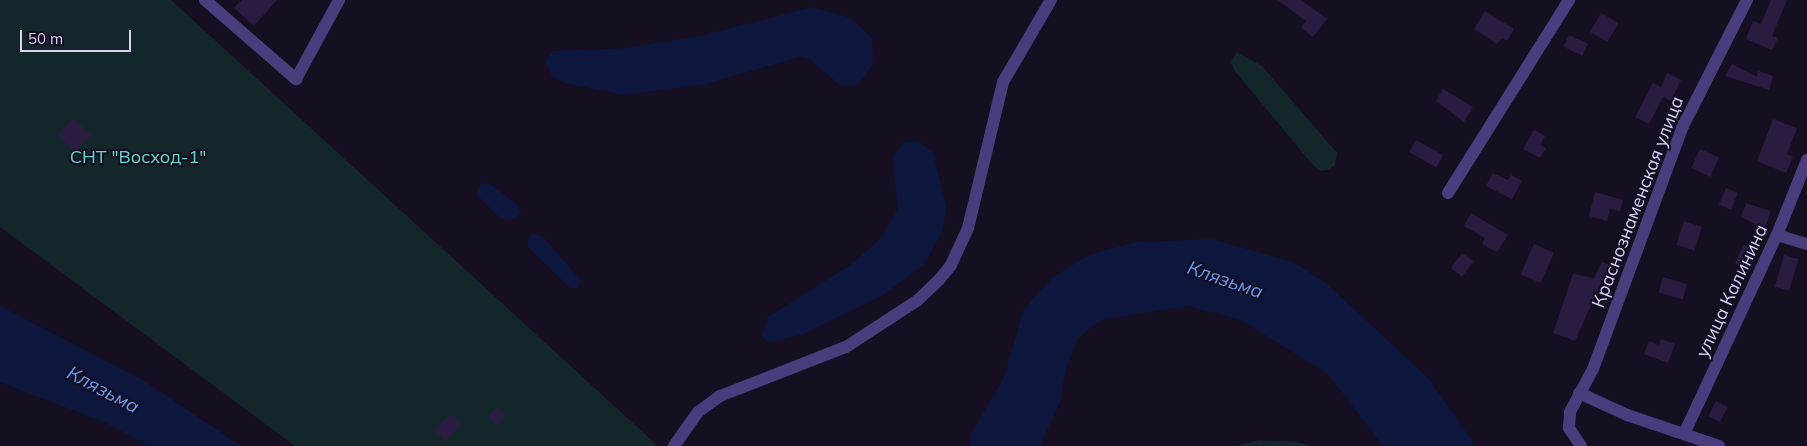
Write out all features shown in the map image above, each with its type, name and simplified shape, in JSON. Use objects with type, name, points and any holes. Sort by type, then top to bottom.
[{"type":"street","points":[[206,0],[296,79],[339,0]]},
{"type":"street","points":[[674,446],[698,412],[720,396],[846,347],[918,300],[939,280],[951,265],[968,228],[1003,82],[1052,0]]},
{"type":"street","points":[[1448,193],[1569,0]]},
{"type":"street","name":"Краснознаменская улица","points":[[1581,446],[1569,428],[1570,412],[1628,277],[1682,128],[1748,0]]},
{"type":"street","name":"улица Калинина","points":[[1684,434],[1777,235],[1807,162]]},
{"type":"street","points":[[1777,235],[1807,244]]},
{"type":"street","points":[[1579,393],[1627,415],[1719,446]]},
{"type":"green space","name":"СНТ \"Восход-1\"","points":[[0,0],[171,0],[658,446],[295,446],[0,227]]},
{"type":"green space","points":[[1237,52],[1262,66],[1337,153],[1335,165],[1328,170],[1320,171],[1312,164],[1235,71],[1231,62]]},
{"type":"green space","points":[[1259,440],[1297,442],[1311,446],[1235,446]]},
{"type":"water","points":[[812,7],[851,18],[872,38],[873,63],[859,84],[842,87],[811,60],[799,57],[706,84],[624,95],[564,83],[552,76],[545,61],[552,51],[625,48],[704,35]]},
{"type":"water","points":[[918,141],[933,152],[946,206],[943,230],[924,265],[883,295],[804,334],[768,342],[762,336],[768,317],[849,266],[880,239],[898,209],[892,157],[904,142]]},
{"type":"water","points":[[481,183],[490,184],[518,205],[521,214],[511,220],[500,218],[476,194]]},
{"type":"water","points":[[533,234],[543,237],[581,280],[578,288],[570,288],[528,247],[528,237]]},
{"type":"water","name":"Клязьма","points":[[1212,239],[1293,262],[1326,283],[1428,378],[1476,446],[1383,446],[1328,374],[1241,320],[1188,306],[1101,320],[1078,338],[1066,369],[1060,402],[1040,446],[970,446],[971,434],[1004,377],[1024,308],[1053,277],[1089,255],[1136,242]]},
{"type":"water","name":"Клязьма","points":[[0,306],[143,380],[241,446],[149,446],[106,423],[0,382]]},
{"type":"building","points":[[242,0],[277,0],[254,26],[234,8]]},
{"type":"building","points":[[1278,0],[1301,0],[1327,19],[1313,37],[1301,28],[1306,21]]},
{"type":"building","points":[[1771,0],[1787,0],[1772,36],[1778,38],[1772,50],[1746,39],[1753,21],[1761,24]]},
{"type":"building","points":[[1485,11],[1514,29],[1507,41],[1502,38],[1497,44],[1474,29]]},
{"type":"building","points":[[1601,13],[1618,23],[1607,42],[1590,32]]},
{"type":"building","points":[[1569,35],[1588,44],[1583,56],[1564,47]]},
{"type":"building","points":[[1732,64],[1757,77],[1758,71],[1773,76],[1769,90],[1725,76]]},
{"type":"building","points":[[1667,73],[1681,80],[1671,101],[1663,97],[1649,124],[1635,117],[1653,83],[1661,87]]},
{"type":"building","points":[[1443,89],[1473,107],[1464,122],[1436,101]]},
{"type":"building","points":[[73,118],[91,135],[76,152],[57,135]]},
{"type":"building","points":[[1773,119],[1797,128],[1787,154],[1793,157],[1786,173],[1757,161]]},
{"type":"building","points":[[1534,130],[1545,136],[1540,145],[1546,148],[1540,158],[1523,149]]},
{"type":"building","points":[[1416,140],[1443,155],[1436,167],[1409,152]]},
{"type":"building","points":[[1700,149],[1719,158],[1710,177],[1691,168]]},
{"type":"building","points":[[1493,173],[1508,180],[1511,175],[1522,181],[1512,199],[1486,186]]},
{"type":"building","points":[[1726,188],[1738,193],[1731,210],[1719,205]]},
{"type":"building","points":[[1595,192],[1623,200],[1620,211],[1610,209],[1607,221],[1589,216]]},
{"type":"building","points":[[1746,203],[1771,211],[1765,229],[1741,217]]},
{"type":"building","points":[[1471,213],[1508,235],[1497,252],[1482,244],[1485,238],[1464,226]]},
{"type":"building","points":[[1684,221],[1702,227],[1694,251],[1676,245]]},
{"type":"building","points":[[1534,244],[1554,253],[1541,283],[1521,274]]},
{"type":"building","points":[[1743,245],[1757,251],[1749,269],[1735,263]]},
{"type":"building","points":[[1462,253],[1473,261],[1462,277],[1451,268]]},
{"type":"building","points":[[1784,255],[1798,259],[1789,291],[1775,287]]},
{"type":"building","points":[[1602,262],[1617,267],[1610,285],[1601,283],[1575,341],[1553,333],[1573,274],[1594,278]]},
{"type":"building","points":[[1663,277],[1687,284],[1683,299],[1659,292]]},
{"type":"building","points":[[1661,339],[1675,344],[1668,363],[1644,354],[1649,341],[1659,345]]},
{"type":"building","points":[[1716,401],[1728,407],[1720,422],[1708,416]]},
{"type":"building","points":[[497,407],[506,415],[497,425],[488,417]]},
{"type":"building","points":[[451,413],[462,424],[445,441],[434,430]]}]
